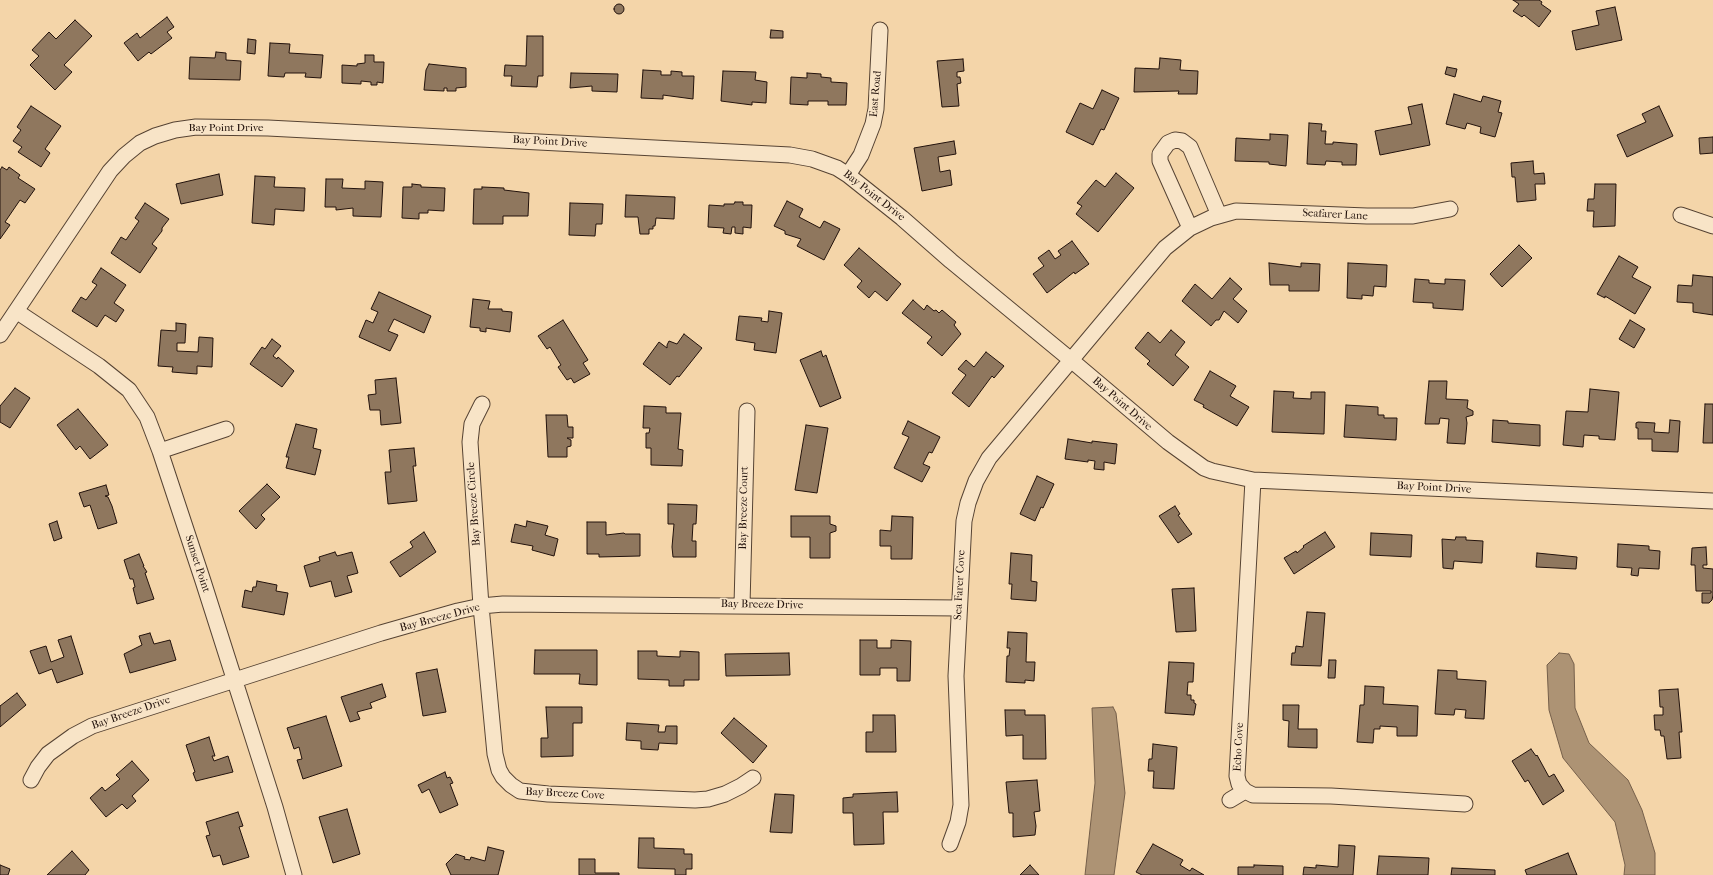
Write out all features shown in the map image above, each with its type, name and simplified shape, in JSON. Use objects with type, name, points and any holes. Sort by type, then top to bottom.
[{"type":"street","name":"East Road","points":[[848,175],[861,155],[873,124],[876,109],[880,30]]},
{"type":"street","name":"Bay Point Drive","points":[[2,326],[16,311],[115,166],[124,156],[140,143],[155,136],[175,130],[196,126],[268,128],[790,155],[812,159],[837,168],[848,175],[902,218],[951,261],[1168,442],[1204,468],[1234,477],[1253,480],[1578,496],[1713,500]]},
{"type":"street","points":[[1190,228],[1160,161],[1160,154],[1168,143],[1174,140],[1182,141],[1190,147],[1219,215]]},
{"type":"street","name":"Seafarer Lane","points":[[1071,360],[1165,248],[1190,228],[1219,215],[1236,211],[1367,216],[1413,216],[1450,209]]},
{"type":"street","points":[[1681,215],[1713,226]]},
{"type":"street","name":"Sunset Point","points":[[16,311],[99,366],[129,390],[147,417],[160,451],[233,681],[275,807],[294,875]]},
{"type":"street","name":"Sea Farer Cove","points":[[950,844],[958,822],[961,805],[956,676],[964,522],[968,503],[976,481],[989,458],[1071,360]]},
{"type":"street","name":"Bay Breeze Circle","points":[[481,606],[470,442],[472,424],[482,404]]},
{"type":"street","name":"Bay Breeze Court","points":[[742,605],[746,411]]},
{"type":"street","points":[[160,451],[226,429]]},
{"type":"street","name":"Echo Cove","points":[[1245,791],[1239,784],[1237,776],[1253,480]]},
{"type":"street","name":"Bay Breeze Drive","points":[[31,780],[38,766],[48,754],[73,736],[92,726],[397,629],[458,611],[481,606],[503,604],[742,605],[959,608]]},
{"type":"street","name":"Bay Breeze Cove","points":[[481,606],[495,754],[499,770],[511,785],[520,791],[548,794],[696,800],[708,799],[725,794],[753,778]]},
{"type":"street","points":[[1230,800],[1245,791],[1253,795],[1331,796],[1465,804]]},
{"type":"shaded area","points":[[1559,653],[1569,654],[1574,664],[1575,708],[1589,743],[1628,780],[1642,810],[1655,853],[1655,875],[1624,875],[1625,865],[1615,822],[1563,758],[1549,710],[1547,665]]},
{"type":"shaded area","points":[[1113,707],[1116,713],[1125,793],[1114,875],[1085,875],[1095,783],[1092,708]]},
{"type":"building","points":[[1513,0],[1539,0],[1542,2],[1541,4],[1551,11],[1539,27],[1524,15],[1522,17],[1513,11],[1519,4]]},
{"type":"building","points":[[617,4],[621,4],[623,5],[623,13],[617,14],[614,11],[614,7]]},
{"type":"building","points":[[1615,7],[1622,40],[1576,50],[1572,31],[1599,25],[1596,11]]},
{"type":"building","points":[[167,17],[174,27],[167,32],[172,38],[151,54],[149,52],[138,61],[124,43],[137,33],[140,38]]},
{"type":"building","points":[[75,20],[92,36],[64,65],[72,72],[55,90],[30,65],[39,56],[32,50],[49,32],[56,39]]},
{"type":"building","points":[[771,30],[783,31],[783,38],[770,38]]},
{"type":"building","points":[[527,36],[543,36],[543,76],[538,76],[537,87],[511,86],[512,76],[504,76],[505,65],[526,66]]},
{"type":"building","points":[[248,39],[256,40],[255,54],[247,53]]},
{"type":"building","points":[[270,43],[290,44],[289,53],[323,55],[321,78],[305,77],[306,73],[285,73],[284,77],[268,76]]},
{"type":"building","points":[[216,52],[226,53],[226,60],[241,61],[240,80],[189,79],[190,57],[215,58]]},
{"type":"building","points":[[365,55],[374,55],[374,62],[384,62],[383,83],[377,82],[377,85],[371,85],[371,82],[361,81],[361,84],[342,83],[342,65],[357,66],[357,64],[365,63]]},
{"type":"building","points":[[1160,58],[1181,60],[1180,70],[1198,71],[1197,94],[1178,94],[1179,91],[1134,92],[1135,68],[1159,69]]},
{"type":"building","points":[[963,59],[964,71],[957,72],[957,77],[960,77],[961,83],[957,84],[959,106],[942,107],[937,61]]},
{"type":"building","points":[[429,64],[466,68],[466,87],[456,88],[456,91],[447,91],[447,88],[444,88],[444,91],[424,90],[426,70]]},
{"type":"building","points":[[1447,67],[1457,69],[1455,77],[1445,74]]},
{"type":"building","points":[[643,70],[661,71],[661,75],[671,75],[671,71],[682,72],[682,76],[694,76],[693,99],[663,95],[663,99],[641,98]]},
{"type":"building","points":[[723,71],[756,72],[755,80],[767,82],[766,103],[752,102],[752,105],[721,101]]},
{"type":"building","points":[[571,73],[618,74],[617,92],[592,91],[592,86],[570,88]]},
{"type":"building","points":[[807,73],[821,74],[821,77],[831,78],[831,82],[847,83],[846,105],[828,105],[828,101],[808,101],[808,105],[790,104],[791,77],[807,78]]},
{"type":"building","points":[[1102,90],[1119,98],[1104,130],[1101,129],[1093,145],[1066,132],[1080,103],[1093,109]]},
{"type":"building","points":[[1454,94],[1481,102],[1483,96],[1501,101],[1498,112],[1502,113],[1495,137],[1480,133],[1481,127],[1467,123],[1465,129],[1446,124]]},
{"type":"building","points":[[1422,104],[1430,145],[1380,155],[1375,131],[1412,124],[1408,107]]},
{"type":"building","points":[[31,106],[61,126],[45,149],[50,153],[41,167],[18,152],[22,147],[13,141],[21,130],[17,127]]},
{"type":"building","points":[[1659,106],[1673,136],[1627,157],[1617,135],[1646,122],[1642,114]]},
{"type":"building","points":[[1309,123],[1322,124],[1321,131],[1326,131],[1325,144],[1333,144],[1333,142],[1357,144],[1356,165],[1342,165],[1342,162],[1326,161],[1325,165],[1307,164]]},
{"type":"building","points":[[1270,134],[1288,135],[1286,166],[1269,164],[1269,162],[1235,161],[1236,138],[1270,140]]},
{"type":"building","points":[[1713,137],[1713,153],[1700,154],[1699,138]]},
{"type":"building","points":[[954,141],[956,154],[938,157],[940,172],[950,170],[952,185],[922,191],[914,148]]},
{"type":"building","points":[[1533,161],[1534,174],[1544,173],[1545,184],[1535,184],[1536,200],[1517,202],[1515,177],[1512,177],[1511,163]]},
{"type":"building","points":[[2,167],[7,170],[9,167],[20,175],[18,178],[35,189],[25,203],[20,200],[5,222],[10,225],[0,239],[0,170]]},
{"type":"building","points":[[1116,173],[1134,188],[1098,232],[1076,214],[1082,206],[1077,203],[1096,180],[1105,187]]},
{"type":"building","points":[[219,174],[223,195],[181,204],[176,184]]},
{"type":"building","points":[[255,176],[275,177],[274,187],[305,188],[304,211],[275,209],[274,225],[252,223]]},
{"type":"building","points":[[326,179],[343,179],[342,188],[365,189],[365,181],[383,182],[381,217],[353,216],[353,208],[336,210],[336,207],[325,207]]},
{"type":"building","points":[[412,184],[421,185],[421,187],[445,188],[444,211],[428,210],[428,213],[419,213],[419,219],[402,218],[403,187],[412,187]]},
{"type":"building","points":[[1595,184],[1616,184],[1615,226],[1593,227],[1594,211],[1587,211],[1588,199],[1594,199]]},
{"type":"building","points":[[482,187],[504,188],[504,190],[529,193],[528,216],[503,216],[503,224],[473,224],[474,189],[482,189]]},
{"type":"building","points":[[626,195],[675,197],[674,219],[656,218],[655,226],[653,226],[653,229],[649,229],[649,234],[640,234],[638,217],[625,217]]},
{"type":"building","points":[[787,201],[803,209],[799,217],[820,228],[824,221],[840,229],[824,260],[797,246],[801,239],[785,234],[785,231],[774,226]]},
{"type":"building","points":[[735,202],[743,202],[743,205],[752,205],[751,228],[743,227],[743,234],[735,233],[735,227],[732,227],[731,234],[723,233],[724,228],[708,227],[709,205],[724,206],[724,204],[734,204]]},
{"type":"building","points":[[145,203],[169,219],[152,244],[157,248],[140,273],[111,253],[121,237],[126,240],[139,221],[135,218]]},
{"type":"building","points":[[570,203],[603,204],[602,224],[596,224],[595,236],[569,235]]},
{"type":"building","points":[[1072,241],[1089,264],[1075,274],[1074,272],[1047,293],[1033,274],[1044,266],[1038,258],[1049,250],[1055,259],[1061,255],[1058,251]]},
{"type":"building","points":[[1519,245],[1532,258],[1502,287],[1490,274]]},
{"type":"building","points":[[859,248],[901,284],[887,301],[875,291],[869,298],[857,287],[862,281],[844,265]]},
{"type":"building","points":[[1619,256],[1638,267],[1632,277],[1651,287],[1635,314],[1605,296],[1605,298],[1597,294]]},
{"type":"building","points":[[1269,263],[1301,267],[1301,263],[1320,264],[1319,291],[1289,291],[1289,285],[1270,285]]},
{"type":"building","points":[[1348,263],[1387,265],[1386,287],[1374,286],[1373,296],[1362,295],[1362,299],[1347,298]]},
{"type":"building","points":[[101,268],[126,285],[114,303],[124,310],[116,322],[105,315],[97,327],[72,311],[81,297],[86,300],[97,285],[92,282]]},
{"type":"building","points":[[1693,275],[1713,277],[1713,315],[1693,312],[1693,303],[1677,302],[1678,285],[1692,286]]},
{"type":"building","points":[[1230,278],[1242,289],[1233,299],[1247,311],[1238,323],[1224,311],[1219,320],[1216,320],[1211,326],[1182,301],[1195,284],[1212,299]]},
{"type":"building","points":[[1415,279],[1429,280],[1429,283],[1445,284],[1445,279],[1465,280],[1463,310],[1433,308],[1433,303],[1413,302]]},
{"type":"building","points":[[379,292],[431,316],[424,333],[394,319],[388,331],[398,335],[390,351],[359,337],[366,320],[373,323],[378,312],[371,309]]},
{"type":"building","points":[[473,299],[490,301],[488,309],[502,309],[502,311],[512,312],[510,332],[486,328],[486,332],[480,331],[480,328],[470,327]]},
{"type":"building","points":[[913,300],[924,310],[927,305],[939,313],[942,310],[956,322],[954,325],[961,334],[942,356],[927,343],[932,337],[902,313]]},
{"type":"building","points":[[769,311],[782,313],[776,353],[754,350],[755,343],[736,340],[739,316],[762,318],[761,321],[768,322]]},
{"type":"building","points":[[563,320],[588,360],[583,363],[590,374],[574,383],[571,378],[567,380],[558,367],[561,365],[550,347],[547,349],[538,336]]},
{"type":"building","points":[[1630,320],[1645,329],[1634,348],[1619,339]]},
{"type":"building","points":[[176,323],[186,324],[185,343],[177,343],[177,351],[198,352],[199,337],[213,338],[212,367],[197,366],[197,374],[172,372],[173,367],[158,366],[161,330],[176,331]]},
{"type":"building","points":[[1171,330],[1185,342],[1175,355],[1189,367],[1173,386],[1147,364],[1150,361],[1135,348],[1148,332],[1160,343]]},
{"type":"building","points":[[684,334],[702,348],[679,377],[677,376],[670,385],[643,364],[659,342],[667,348],[669,341],[677,344]]},
{"type":"building","points":[[272,339],[281,346],[273,356],[277,359],[278,357],[294,371],[282,387],[250,364],[262,347],[265,349]]},
{"type":"building","points":[[821,351],[823,357],[826,355],[841,398],[820,407],[800,360]]},
{"type":"building","points":[[986,352],[1004,366],[994,378],[992,376],[969,407],[952,393],[966,375],[958,369],[966,360],[974,367]]},
{"type":"building","points":[[1210,371],[1236,386],[1230,396],[1249,407],[1237,426],[1203,407],[1204,405],[1194,400]]},
{"type":"building","points":[[396,378],[401,423],[381,425],[380,410],[370,410],[368,395],[376,394],[375,380]]},
{"type":"building","points":[[1429,381],[1447,381],[1446,399],[1468,400],[1467,408],[1473,411],[1473,415],[1466,417],[1467,423],[1465,444],[1447,443],[1449,419],[1440,418],[1439,424],[1425,424]]},
{"type":"building","points":[[15,388],[30,398],[10,428],[0,422],[0,406]]},
{"type":"building","points":[[1590,389],[1619,392],[1615,440],[1599,439],[1599,436],[1584,435],[1583,447],[1563,445],[1566,411],[1588,412]]},
{"type":"building","points":[[1274,391],[1294,392],[1293,398],[1311,399],[1311,392],[1325,392],[1324,434],[1272,432]]},
{"type":"building","points":[[1705,404],[1713,404],[1713,443],[1703,443]]},
{"type":"building","points":[[1346,405],[1378,407],[1378,415],[1384,415],[1384,418],[1397,418],[1396,440],[1344,437]]},
{"type":"building","points":[[644,406],[666,407],[666,413],[681,413],[678,449],[683,450],[682,466],[651,465],[651,448],[646,448],[646,433],[649,433],[650,428],[643,428]]},
{"type":"building","points":[[78,409],[108,445],[90,459],[80,446],[76,450],[57,425]]},
{"type":"building","points":[[546,415],[567,415],[568,427],[573,427],[573,438],[567,438],[571,440],[571,446],[567,447],[567,457],[548,457]]},
{"type":"building","points":[[1493,420],[1508,421],[1508,423],[1540,425],[1540,446],[1492,442]]},
{"type":"building","points":[[1670,420],[1680,421],[1678,452],[1652,451],[1652,439],[1638,439],[1638,428],[1636,428],[1636,423],[1655,423],[1654,432],[1669,433]]},
{"type":"building","points":[[908,421],[940,437],[932,453],[929,452],[923,464],[930,467],[922,482],[894,468],[909,437],[902,434]]},
{"type":"building","points":[[296,424],[317,429],[313,448],[321,450],[315,475],[286,468],[289,457],[286,457]]},
{"type":"building","points":[[806,425],[828,428],[817,493],[795,490]]},
{"type":"building","points":[[1068,439],[1092,443],[1092,441],[1117,444],[1115,464],[1104,462],[1104,470],[1094,469],[1095,461],[1088,460],[1088,462],[1065,459]]},
{"type":"building","points":[[414,448],[416,466],[413,466],[417,501],[388,504],[385,472],[391,472],[389,450]]},
{"type":"building","points":[[1037,476],[1054,484],[1035,521],[1020,514]]},
{"type":"building","points":[[267,484],[280,497],[261,515],[265,519],[256,529],[239,511]]},
{"type":"building","points":[[106,485],[109,495],[105,496],[108,497],[112,506],[117,523],[98,529],[90,505],[84,507],[79,493]]},
{"type":"building","points":[[668,504],[697,505],[696,524],[693,524],[692,541],[696,541],[696,557],[673,557],[672,547],[674,524],[668,524]]},
{"type":"building","points":[[1175,506],[1180,514],[1178,515],[1192,534],[1178,543],[1159,516]]},
{"type":"building","points":[[791,516],[830,516],[830,524],[836,526],[836,531],[830,533],[830,558],[810,558],[810,537],[791,537]]},
{"type":"building","points":[[892,516],[913,517],[912,559],[891,559],[891,546],[880,546],[880,530],[891,531]]},
{"type":"building","points":[[57,521],[62,538],[54,541],[49,524]]},
{"type":"building","points":[[527,521],[548,526],[545,535],[558,539],[554,556],[532,550],[533,546],[511,542],[515,524],[526,527]]},
{"type":"building","points":[[587,522],[606,522],[606,535],[624,533],[640,534],[640,556],[599,557],[599,554],[587,554]]},
{"type":"building","points":[[424,532],[436,552],[400,577],[390,562],[413,547],[410,542]]},
{"type":"building","points":[[1325,532],[1335,547],[1294,574],[1284,558],[1296,551],[1297,553],[1304,547],[1303,546]]},
{"type":"building","points":[[1371,533],[1412,535],[1411,557],[1370,555]]},
{"type":"building","points":[[1456,537],[1466,537],[1466,540],[1483,541],[1482,563],[1454,561],[1453,569],[1443,568],[1442,539],[1455,540]]},
{"type":"building","points":[[1618,544],[1649,546],[1649,550],[1660,551],[1659,569],[1639,568],[1638,576],[1631,575],[1632,568],[1617,567]]},
{"type":"building","points":[[1706,547],[1707,565],[1703,565],[1703,568],[1713,569],[1713,595],[1712,600],[1709,603],[1702,603],[1702,593],[1711,593],[1711,591],[1696,591],[1695,565],[1691,565],[1692,548]]},
{"type":"building","points":[[335,552],[337,556],[352,552],[358,573],[347,576],[352,592],[335,597],[331,581],[310,587],[304,566],[320,561],[319,557]]},
{"type":"building","points":[[1011,553],[1032,555],[1031,581],[1037,582],[1036,601],[1011,599],[1012,584],[1009,584]]},
{"type":"building","points":[[1537,553],[1577,557],[1576,569],[1536,567]]},
{"type":"building","points":[[139,554],[143,566],[147,572],[145,573],[154,599],[137,604],[133,588],[135,587],[133,579],[130,579],[124,560]]},
{"type":"building","points":[[257,581],[277,585],[276,591],[288,593],[284,615],[242,607],[245,590],[252,592],[253,587],[256,587]]},
{"type":"building","points":[[1194,588],[1196,631],[1176,632],[1172,589]]},
{"type":"building","points":[[1307,612],[1325,613],[1321,666],[1291,665],[1292,653],[1295,653],[1296,646],[1303,647]]},
{"type":"building","points":[[1008,632],[1027,633],[1026,662],[1035,662],[1034,681],[1025,680],[1025,683],[1006,682],[1007,656],[1009,656],[1010,648],[1007,648]]},
{"type":"building","points":[[150,633],[154,644],[170,640],[176,660],[130,673],[124,654],[142,645],[139,636]]},
{"type":"building","points":[[71,636],[83,674],[57,683],[52,669],[39,674],[30,651],[46,646],[51,662],[64,657],[58,640]]},
{"type":"building","points":[[860,640],[877,640],[877,648],[891,648],[891,640],[911,641],[910,681],[897,681],[897,668],[880,668],[880,675],[860,675]]},
{"type":"building","points":[[535,650],[597,650],[597,685],[579,684],[580,674],[534,674]]},
{"type":"building","points":[[638,651],[657,651],[657,656],[680,657],[680,651],[699,652],[699,680],[684,680],[684,686],[669,686],[669,680],[638,679]]},
{"type":"building","points":[[789,653],[790,675],[726,676],[725,654]]},
{"type":"building","points":[[1329,660],[1336,660],[1335,678],[1328,678]]},
{"type":"building","points":[[1169,662],[1194,663],[1193,682],[1188,682],[1187,695],[1191,695],[1191,700],[1194,700],[1194,703],[1196,704],[1194,715],[1165,713]]},
{"type":"building","points":[[437,669],[446,712],[423,716],[416,673]]},
{"type":"building","points":[[1438,670],[1457,671],[1457,679],[1486,681],[1484,719],[1465,718],[1466,710],[1455,709],[1454,715],[1435,714]]},
{"type":"building","points":[[382,684],[386,697],[370,703],[372,708],[357,712],[360,719],[350,722],[341,697]]},
{"type":"building","points":[[1365,686],[1384,687],[1383,704],[1418,706],[1417,736],[1397,736],[1397,727],[1380,726],[1380,729],[1374,729],[1373,743],[1357,742],[1360,705],[1364,705]]},
{"type":"building","points":[[1678,689],[1682,732],[1679,732],[1681,758],[1667,759],[1664,736],[1661,736],[1660,730],[1655,730],[1654,715],[1663,715],[1663,707],[1660,707],[1659,690]]},
{"type":"building","points":[[17,693],[26,705],[0,727],[0,706]]},
{"type":"building","points":[[1283,705],[1299,705],[1298,729],[1317,729],[1317,748],[1288,747],[1289,721],[1283,720]]},
{"type":"building","points":[[546,707],[582,707],[582,723],[573,723],[573,756],[541,757],[541,738],[548,738]]},
{"type":"building","points":[[1005,710],[1025,710],[1025,715],[1045,715],[1046,759],[1023,759],[1023,735],[1006,736]]},
{"type":"building","points":[[873,715],[895,715],[896,752],[866,752],[866,732],[873,732]]},
{"type":"building","points":[[326,716],[342,766],[303,779],[297,760],[302,759],[299,747],[294,749],[287,728]]},
{"type":"building","points":[[734,718],[767,746],[753,763],[721,733]]},
{"type":"building","points":[[627,723],[659,725],[658,732],[665,732],[666,726],[677,726],[677,744],[659,743],[658,750],[641,749],[641,741],[626,740]]},
{"type":"building","points":[[209,737],[215,756],[212,756],[214,761],[228,756],[233,772],[196,781],[193,773],[195,772],[186,745]]},
{"type":"building","points":[[1153,744],[1177,747],[1174,789],[1153,788],[1154,771],[1148,771],[1149,759],[1152,759]]},
{"type":"building","points":[[1531,749],[1536,756],[1537,755],[1549,777],[1554,774],[1564,791],[1543,805],[1528,780],[1525,782],[1512,761]]},
{"type":"building","points":[[132,761],[149,780],[132,796],[136,801],[127,809],[122,804],[106,817],[90,798],[102,787],[105,791],[120,779],[116,775]]},
{"type":"building","points":[[445,772],[447,778],[450,777],[453,783],[450,784],[458,805],[440,813],[429,789],[422,793],[418,785]]},
{"type":"building","points":[[1037,780],[1040,811],[1034,812],[1036,826],[1035,835],[1013,837],[1013,813],[1009,813],[1006,782]]},
{"type":"building","points":[[897,792],[898,812],[883,812],[884,844],[854,845],[853,813],[843,813],[843,798],[853,797],[853,794]]},
{"type":"building","points":[[775,794],[794,795],[792,833],[770,832]]},
{"type":"building","points":[[347,809],[360,854],[333,863],[319,817]]},
{"type":"building","points":[[238,812],[243,826],[239,827],[249,857],[223,865],[220,855],[213,857],[206,836],[210,835],[206,822]]},
{"type":"building","points":[[639,838],[654,838],[654,848],[684,849],[684,854],[692,854],[692,869],[686,869],[686,875],[675,875],[675,869],[638,868]]},
{"type":"building","points":[[1153,844],[1183,860],[1180,865],[1190,871],[1192,868],[1204,875],[1142,875],[1136,872]]},
{"type":"building","points":[[1339,845],[1355,846],[1353,875],[1303,875],[1304,867],[1316,868],[1316,865],[1338,867]]},
{"type":"building","points":[[488,847],[504,851],[498,875],[451,875],[446,864],[456,854],[465,857],[464,859],[470,860],[471,857],[485,861]]},
{"type":"building","points":[[72,851],[89,870],[85,875],[47,875]]},
{"type":"building","points":[[1568,853],[1577,875],[1527,875],[1525,870]]},
{"type":"building","points":[[1379,856],[1429,858],[1428,875],[1377,875]]},
{"type":"building","points":[[579,859],[595,859],[595,873],[619,873],[619,875],[579,875]]},
{"type":"building","points":[[0,865],[10,869],[8,875],[0,875]]},
{"type":"building","points":[[1030,865],[1039,875],[1020,875]]},
{"type":"building","points":[[1254,865],[1283,866],[1283,875],[1238,875],[1238,867],[1254,867]]},
{"type":"building","points":[[1452,868],[1495,870],[1495,875],[1451,875]]}]
